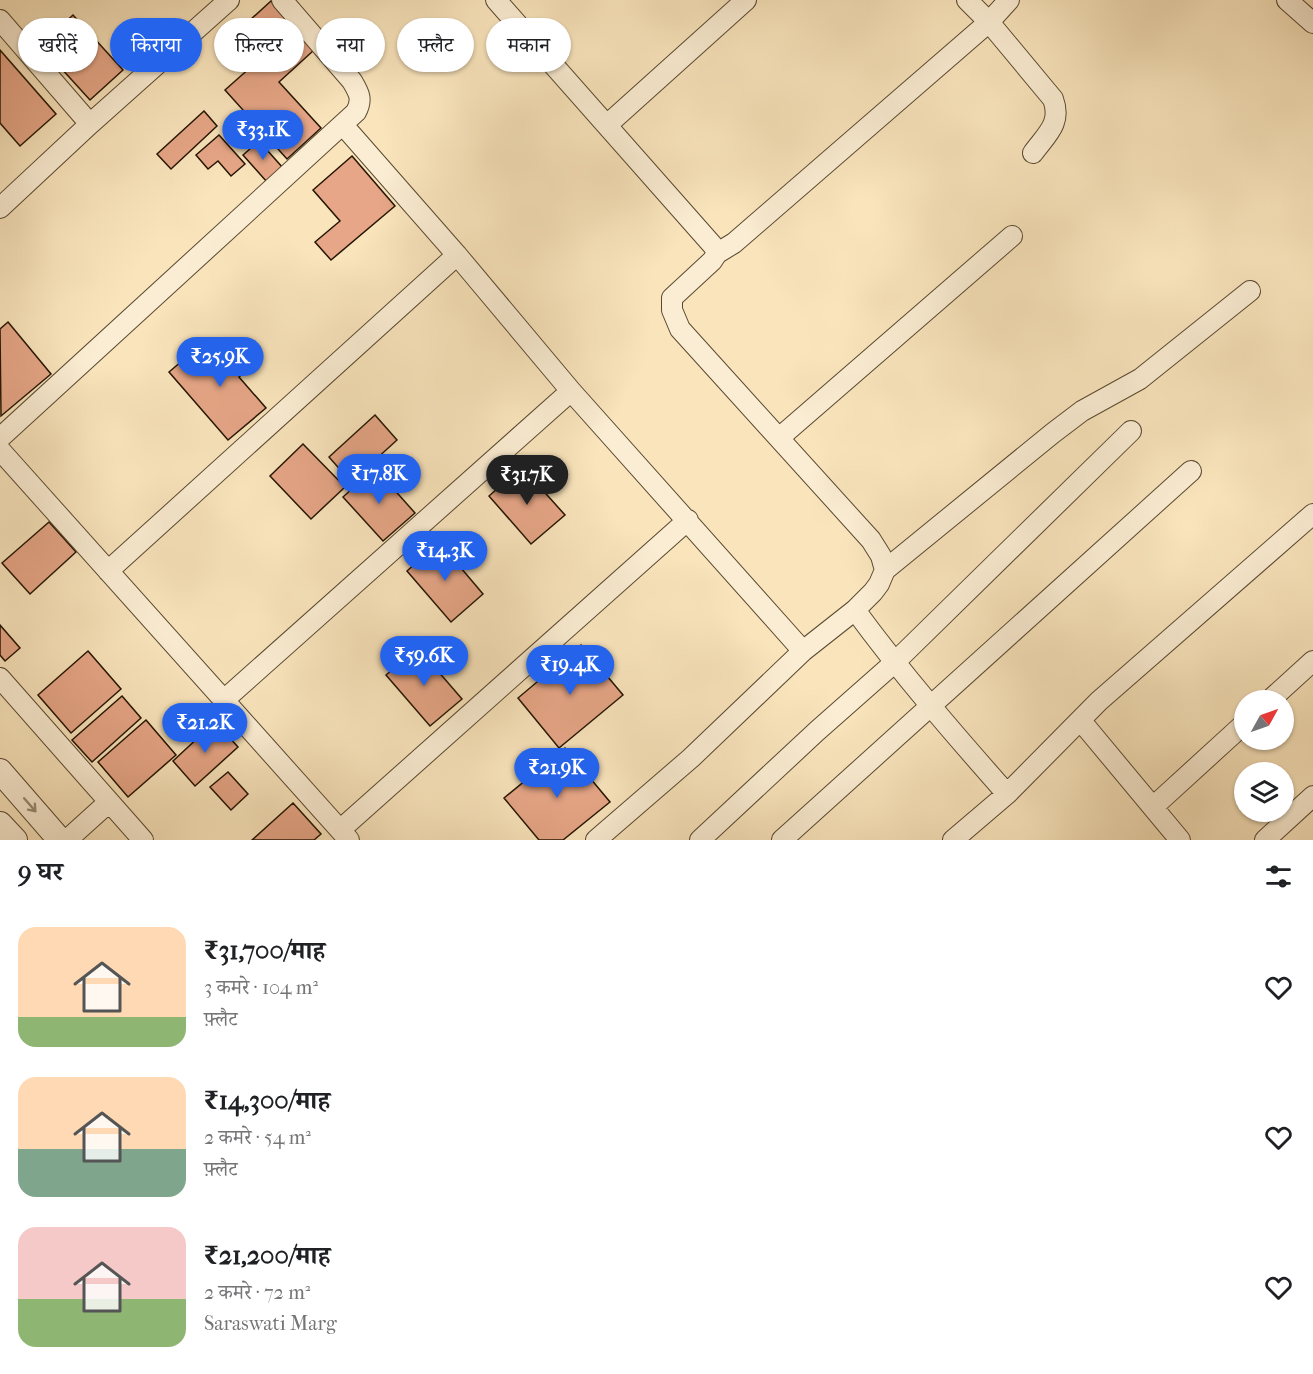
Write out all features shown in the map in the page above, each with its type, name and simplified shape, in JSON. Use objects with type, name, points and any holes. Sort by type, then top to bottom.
[{"type":"street","points":[[0,208],[229,0]]},
{"type":"street","points":[[0,438],[356,112],[360,104],[360,93],[282,0]]},
{"type":"street","points":[[496,0],[710,241],[716,254]]},
{"type":"street","points":[[607,125],[746,0]]},
{"type":"street","points":[[967,0],[989,22],[1053,99],[1058,112],[1053,127],[1033,153]]},
{"type":"street","points":[[885,570],[881,556],[871,540],[680,328],[672,310],[672,298],[712,261],[716,254],[734,243],[989,22],[1009,0]]},
{"type":"street","points":[[1287,0],[1313,23]]},
{"type":"street","points":[[0,20],[90,124]]},
{"type":"street","points":[[343,125],[457,255],[571,391],[804,651]]},
{"type":"street","points":[[779,438],[1012,236]]},
{"type":"street","points":[[108,571],[457,255]]},
{"type":"street","points":[[596,840],[691,758],[804,651],[855,610],[879,584],[885,570],[1053,433],[1082,411],[1140,379],[1250,291]]},
{"type":"street","points":[[224,700],[571,391]]},
{"type":"street","points":[[700,840],[894,663],[1131,431]]},
{"type":"street","points":[[0,450],[345,835],[688,520]]},
{"type":"street","points":[[782,840],[1191,471]]},
{"type":"street","points":[[953,840],[1006,794],[1099,701],[1313,514]]},
{"type":"street","points":[[855,610],[930,707],[1006,794]]},
{"type":"street","points":[[1281,690],[1313,661]]},
{"type":"street","points":[[0,678],[142,840]]},
{"type":"street","points":[[1081,721],[1180,840]]},
{"type":"street","points":[[1153,807],[1234,733]]},
{"type":"street","points":[[0,771],[60,840]]},
{"type":"street","points":[[1265,840],[1313,796]]},
{"type":"street","points":[[67,840],[109,802]]},
{"type":"street","points":[[0,824],[15,840]]},
{"type":"building","points":[[271,1],[286,18],[252,18]]},
{"type":"building","points":[[304,39],[314,50],[304,59]]},
{"type":"building","points":[[98,42],[110,56],[110,72],[121,72],[90,100],[65,72],[98,72]]},
{"type":"building","points":[[0,50],[56,114],[20,146],[0,123]]},
{"type":"building","points":[[245,72],[290,72],[279,82],[321,128],[287,159],[225,90]]},
{"type":"building","points":[[204,111],[217,126],[171,169],[157,154]]},
{"type":"building","points":[[219,135],[245,164],[231,176],[218,161],[208,169],[196,155]]},
{"type":"building","points":[[259,141],[283,168],[267,182],[243,155]]},
{"type":"building","points":[[352,156],[395,206],[331,260],[315,242],[340,221],[313,190]]},
{"type":"building","points":[[8,322],[51,374],[1,416],[0,329]]},
{"type":"building","points":[[202,344],[217,361],[235,345],[253,365],[239,377],[266,408],[228,440],[169,372]]},
{"type":"building","points":[[375,415],[397,440],[351,482],[329,457]]},
{"type":"building","points":[[303,444],[345,487],[311,519],[270,476]]},
{"type":"building","points":[[522,467],[565,515],[531,544],[489,496]]},
{"type":"building","points":[[375,468],[415,513],[383,541],[343,497]]},
{"type":"building","points":[[49,522],[76,552],[30,594],[2,563]]},
{"type":"building","points":[[439,542],[483,594],[451,622],[407,571]]},
{"type":"building","points":[[0,625],[20,648],[5,661],[0,655]]},
{"type":"building","points":[[581,645],[623,695],[559,748],[518,698]]},
{"type":"building","points":[[418,648],[462,699],[430,726],[386,675]]},
{"type":"building","points":[[88,651],[121,689],[71,733],[38,695]]},
{"type":"building","points":[[122,696],[141,718],[92,762],[72,740]]},
{"type":"building","points":[[146,720],[176,755],[128,797],[98,762]]},
{"type":"building","points":[[215,722],[238,747],[195,786],[173,761]]},
{"type":"building","points":[[565,748],[610,802],[563,840],[539,840],[504,798]]},
{"type":"building","points":[[228,772],[248,794],[231,810],[210,787]]},
{"type":"building","points":[[293,803],[321,834],[314,840],[252,840]]}]
